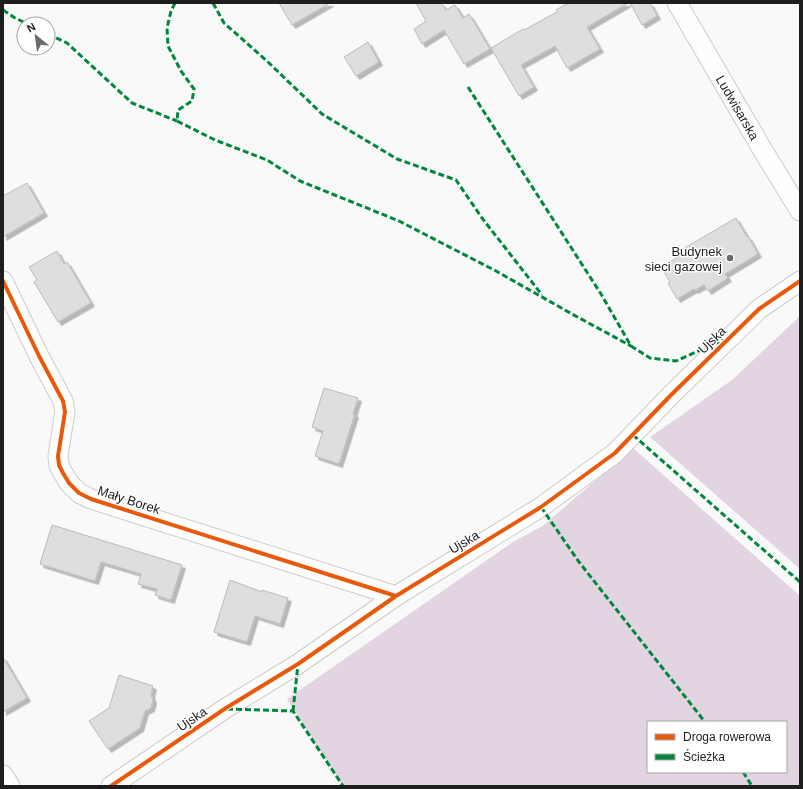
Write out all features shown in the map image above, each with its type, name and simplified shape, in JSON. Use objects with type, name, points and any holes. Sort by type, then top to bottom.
[{"type":"street","name":"Ludwisarska","points":[[677,3],[762,150],[800,211]]},
{"type":"street","name":"Mały Borek","points":[[3,281],[39,356],[63,401],[65,412],[58,456],[59,465],[69,483],[79,493],[91,499],[396,596]]},
{"type":"street","name":"Ujska","points":[[111,786],[226,708],[298,664],[396,596],[541,507],[615,453],[671,395],[759,309],[800,281]]},
{"type":"street","points":[[3,775],[10,786]]},
{"type":"shaded area","points":[[800,316],[800,569],[650,437],[732,380]]},
{"type":"shaded area","points":[[633,448],[800,596],[800,786],[343,786],[287,699],[513,542],[544,525]]},
{"type":"building","points":[[279,3],[330,3],[292,25]]},
{"type":"building","points":[[416,3],[441,3],[446,10],[455,5],[463,18],[469,14],[490,49],[464,64],[444,30],[422,44],[414,29],[426,21]]},
{"type":"building","points":[[568,3],[628,3],[587,27],[600,49],[567,68],[555,46],[521,65],[534,87],[519,96],[491,48],[523,29],[524,30],[557,12],[556,10]]},
{"type":"building","points":[[630,3],[650,3],[657,16],[642,25]]},
{"type":"building","points":[[368,42],[379,62],[356,76],[344,57]]},
{"type":"building","points":[[27,183],[44,213],[3,237],[3,196]]},
{"type":"building","name":"Budynek sieci gazowej","points":[[736,218],[758,254],[725,274],[728,278],[708,291],[704,285],[677,299],[668,283],[670,282],[661,267],[683,254],[681,250]]},
{"type":"building","points":[[57,251],[64,264],[67,262],[91,303],[58,322],[34,282],[37,280],[29,267]]},
{"type":"building","points":[[324,388],[358,398],[353,414],[355,414],[339,464],[315,456],[323,431],[312,427]]},
{"type":"building","points":[[52,525],[182,565],[171,600],[155,595],[157,589],[138,584],[141,574],[101,562],[95,581],[40,564]]},
{"type":"building","points":[[230,580],[262,592],[262,590],[288,598],[280,624],[255,616],[247,642],[214,632]]},
{"type":"building","points":[[3,657],[27,698],[3,712]]},
{"type":"building","points":[[119,675],[153,686],[151,695],[153,700],[151,708],[145,711],[140,728],[108,749],[89,721],[109,708]]},
{"type":"marked path","points":[[175,3],[171,11],[167,28],[168,46],[181,71],[194,89],[192,101],[178,110],[177,121],[215,140],[267,160],[300,181],[399,221],[496,271],[631,346]]},
{"type":"marked path","points":[[213,3],[224,23],[268,62],[322,114],[397,159],[456,180],[482,218],[542,295]]},
{"type":"marked path","points":[[3,10],[16,18]]},
{"type":"marked path","points":[[56,38],[67,43],[132,103],[177,121]]},
{"type":"marked path","points":[[468,87],[601,294],[631,346],[650,358],[676,361],[723,340]]},
{"type":"marked path","points":[[633,435],[800,582]]},
{"type":"marked path","points":[[541,507],[579,562],[704,721]]},
{"type":"marked path","points":[[293,711],[298,664]]},
{"type":"marked path","points":[[227,709],[293,711],[343,786]]},
{"type":"marked path","points":[[744,773],[752,786]]},
{"type":"cycle path","points":[[3,281],[39,356],[63,401],[65,412],[58,456],[59,465],[69,483],[79,493],[91,499],[396,596]]},
{"type":"cycle path","points":[[111,786],[226,708],[298,664],[396,596],[541,507],[615,453],[671,395],[759,309],[800,281]]},
{"type":"place","name":"Budynek sieci gazowej","points":[[730,258]]}]
